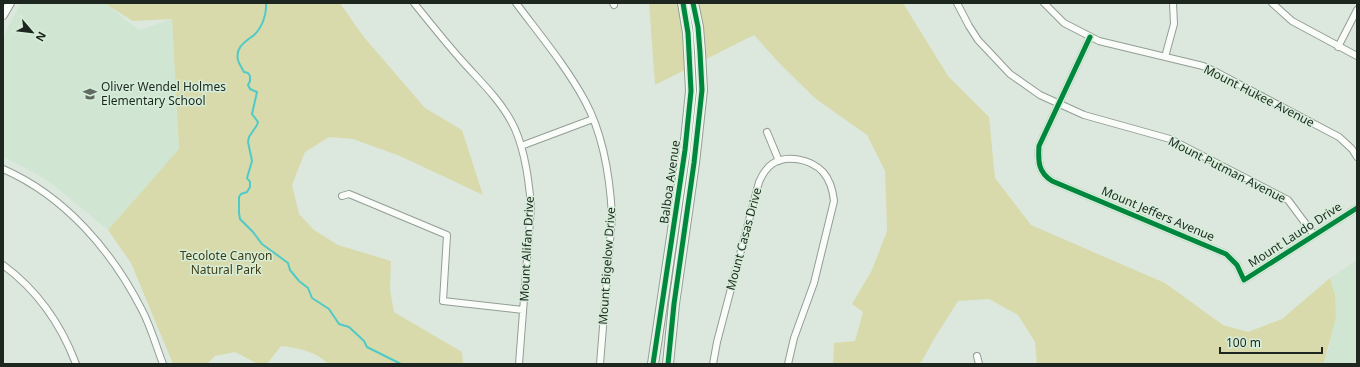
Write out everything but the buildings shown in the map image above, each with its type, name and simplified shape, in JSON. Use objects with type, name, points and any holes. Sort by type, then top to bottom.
[{"type":"main road","name":"Balboa Avenue","points":[[653,364],[685,150],[691,92],[688,33],[682,3]]},
{"type":"main road","name":"Balboa Avenue","points":[[668,364],[674,304],[694,162],[702,90],[698,27],[693,3]]},
{"type":"street","name":"Mount Alifan Drive","points":[[414,3],[438,35],[499,102],[512,123],[521,146],[528,176],[531,208],[519,364]]},
{"type":"street","name":"Mount Bigelow Drive","points":[[516,3],[568,72],[586,102],[601,141],[611,193],[612,216],[600,364]]},
{"type":"street","name":"Mount Putman Avenue","points":[[957,3],[978,40],[1010,74],[1040,95],[1084,115],[1170,139],[1288,200],[1314,236]]},
{"type":"street","name":"Mount Hukee Avenue","points":[[1044,3],[1064,23],[1099,41],[1203,66],[1216,72],[1339,137],[1352,149],[1357,157]]},
{"type":"street","points":[[1165,57],[1174,24],[1173,3]]},
{"type":"street","points":[[1272,3],[1292,21],[1357,56]]},
{"type":"street","points":[[3,15],[7,5]]},
{"type":"street","points":[[1338,47],[1357,10]]},
{"type":"street","points":[[1059,104],[1090,37]]},
{"type":"street","name":"Mount Jeffers Avenue","points":[[1059,104],[1039,146],[1038,161],[1045,176],[1052,181],[1226,254],[1237,265],[1244,280]]},
{"type":"street","points":[[521,146],[593,119]]},
{"type":"street","points":[[767,132],[779,161],[798,159],[817,167],[824,173],[832,190],[834,201],[814,283],[794,338],[788,364]]},
{"type":"street","name":"Mount Casas Drive","points":[[713,364],[717,342],[758,182],[766,169],[779,161]]},
{"type":"street","points":[[3,169],[25,180],[56,201],[82,224],[98,242],[122,274],[143,311],[163,364]]},
{"type":"street","points":[[342,196],[349,194],[447,235],[443,301],[523,310]]},
{"type":"street","name":"Mount Laudo Drive","points":[[1244,280],[1357,208]]},
{"type":"street","points":[[3,265],[16,274],[37,296],[55,320],[70,348],[76,364]]},
{"type":"street","points":[[978,356],[979,364]]},
{"type":"shaded area","name":"Oliver Wendel Holmes Elementary School","points":[[21,3],[108,3],[107,5],[139,30],[172,19],[179,149],[108,230],[52,184],[31,171],[3,157],[3,39]]},
{"type":"shaded area","points":[[1357,260],[1357,364],[1325,364],[1324,363],[1329,348],[1335,295],[1330,278]]},
{"type":"green space","name":"Tecolote Canyon Natural Park","points":[[108,3],[340,3],[363,36],[425,108],[462,130],[483,195],[400,156],[353,139],[329,137],[305,152],[292,185],[299,214],[314,230],[338,245],[391,261],[390,290],[394,312],[462,352],[463,364],[328,364],[312,353],[300,349],[281,346],[267,364],[258,364],[235,352],[215,356],[207,364],[173,364],[131,263],[108,230],[179,149],[172,19],[133,21],[107,5]]},
{"type":"green space","points":[[649,3],[903,3],[948,76],[989,117],[995,178],[1031,225],[1165,283],[1223,325],[1248,332],[1282,319],[1330,278],[1335,295],[1336,317],[1324,363],[1325,364],[1037,364],[1035,342],[1018,315],[989,299],[958,301],[922,361],[918,364],[833,364],[834,343],[855,341],[863,312],[852,304],[872,270],[887,231],[885,171],[867,135],[816,99],[781,65],[754,35],[655,85]]},
{"type":"waterway","points":[[266,3],[266,12],[262,25],[257,32],[239,48],[237,55],[238,62],[244,72],[248,73],[250,76],[248,85],[250,89],[257,92],[252,114],[258,122],[249,137],[248,142],[252,161],[247,178],[250,182],[250,187],[247,192],[241,194],[239,197],[240,219],[262,244],[288,263],[290,270],[299,281],[308,288],[312,298],[329,309],[339,324],[349,327],[364,341],[367,347],[401,364]]},
{"type":"cycle path","points":[[653,364],[685,150],[691,91],[688,33],[683,3]]},
{"type":"cycle path","points":[[668,364],[674,304],[694,163],[702,90],[698,27],[693,3]]},
{"type":"cycle path","points":[[1090,37],[1039,146],[1040,166],[1047,178],[1226,254],[1237,265],[1244,280],[1357,208]]},
{"type":"place","name":"Oliver Wendel Holmes Elementary School","points":[[90,94]]}]
